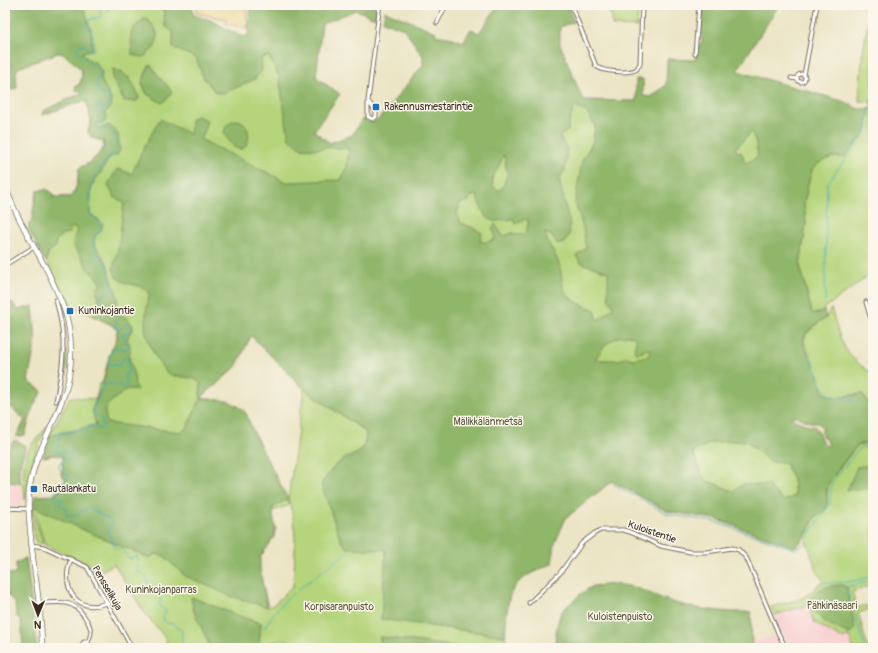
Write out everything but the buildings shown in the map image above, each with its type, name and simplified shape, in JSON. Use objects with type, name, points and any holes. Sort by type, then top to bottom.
[{"type":"main road","points":[[5,186],[62,303],[70,335],[71,358],[68,379],[60,406],[39,452],[33,470],[28,509],[42,628],[42,648]]},
{"type":"street","points":[[368,102],[376,112],[376,117],[373,119],[370,119],[368,116],[368,102],[380,5]]},
{"type":"street","points":[[437,23],[446,5]]},
{"type":"street","points":[[571,5],[594,63],[600,69],[606,71],[631,71],[637,69],[640,64],[642,5]]},
{"type":"street","points":[[695,54],[699,5]]},
{"type":"street","points":[[791,78],[798,79],[800,82],[804,81],[804,74],[818,5]]},
{"type":"street","points":[[798,79],[799,74],[804,74]]},
{"type":"street","points":[[5,265],[34,247]]},
{"type":"street","points":[[56,300],[64,336],[62,371],[56,401]]},
{"type":"street","points":[[866,302],[873,326]]},
{"type":"street","points":[[64,336],[70,335]]},
{"type":"street","points":[[5,508],[28,509]]},
{"type":"street","name":"Kuloistentie","points":[[529,603],[560,573],[582,543],[595,532],[601,530],[623,530],[661,546],[690,552],[707,552],[732,548],[739,550],[747,559],[786,648]]},
{"type":"street","name":"Pensselikuja","points":[[32,545],[44,547],[87,567],[132,648]]},
{"type":"street","points":[[71,559],[67,571],[67,585],[73,596],[78,601],[87,605],[93,606],[107,603]]},
{"type":"street","points":[[75,606],[78,601]]},
{"type":"street","points":[[39,603],[66,602],[75,606],[84,615],[91,633],[88,646],[86,648]]},
{"type":"street","points":[[80,648],[84,642],[88,642]]},
{"type":"shaded area","points":[[5,481],[21,484],[23,500],[20,506],[5,506]]},
{"type":"shaded area","points":[[808,605],[849,636],[853,648],[792,648],[781,630],[775,615]]},
{"type":"shaded area","points":[[775,635],[781,648],[752,648],[753,642]]},
{"type":"green space","points":[[5,5],[83,5],[91,30],[92,49],[82,53],[88,59],[95,62],[102,72],[101,79],[112,101],[111,107],[105,113],[107,116],[105,122],[96,125],[100,128],[109,125],[115,130],[118,135],[120,150],[117,155],[110,157],[91,189],[90,214],[103,224],[101,231],[95,236],[94,243],[108,265],[118,298],[116,308],[117,314],[127,318],[133,326],[133,330],[129,334],[127,340],[130,345],[130,361],[137,390],[127,389],[107,405],[105,412],[107,423],[180,432],[186,429],[201,398],[228,401],[238,406],[246,413],[257,441],[288,499],[272,508],[275,526],[274,537],[260,557],[260,570],[267,607],[233,597],[185,576],[164,556],[155,554],[149,558],[33,506],[35,496],[56,495],[66,479],[61,473],[63,467],[63,456],[54,455],[43,457],[49,436],[96,425],[92,409],[102,386],[109,356],[117,338],[117,330],[114,326],[94,316],[97,309],[99,296],[96,293],[101,283],[88,269],[75,248],[73,242],[77,231],[75,227],[70,228],[69,233],[62,235],[56,240],[56,247],[49,251],[46,262],[28,229],[29,224],[32,221],[38,191],[45,189],[50,191],[53,195],[52,197],[70,197],[75,191],[79,168],[87,164],[99,154],[104,147],[103,141],[92,138],[88,132],[91,121],[87,102],[83,101],[42,115],[43,111],[82,93],[75,90],[76,86],[80,84],[82,70],[64,54],[58,53],[18,68],[16,73],[17,88],[5,92]]},
{"type":"green space","name":"Mälikkälänmetsä","points":[[24,5],[153,5],[164,11],[165,26],[259,46],[317,10],[296,144],[316,149],[331,147],[349,149],[347,166],[341,180],[462,52],[546,19],[579,105],[629,114],[742,88],[813,322],[619,474],[430,626],[505,636],[507,642],[525,648],[468,648],[380,637],[381,648],[289,648],[287,639],[259,645],[261,623],[247,619],[209,644],[211,648],[167,648],[166,639],[142,609],[114,564],[94,575],[88,564],[45,545],[33,506],[84,529],[55,503],[56,494],[66,479],[61,473],[63,467],[63,456],[54,455],[43,457],[56,435],[49,436],[70,397],[96,399],[99,385],[103,381],[109,356],[117,338],[117,330],[114,326],[67,304],[29,224],[32,221],[37,191],[47,190],[54,197],[70,197],[75,191],[79,168],[87,164],[99,154],[104,147],[103,141],[92,138],[88,132],[91,121],[87,102],[83,101],[42,115],[43,111],[82,93],[75,90],[76,86],[80,84],[82,70],[68,57],[65,48],[21,64],[15,72],[17,87],[5,91],[5,22]],"holes":[[[269,49],[278,75],[269,56],[260,58]],[[260,58],[262,70],[241,84],[227,91]],[[149,66],[151,66],[166,84],[162,103],[147,94],[142,83]],[[129,77],[139,98],[121,96],[120,92]],[[252,334],[310,393],[304,389],[288,499],[291,509],[295,531],[293,586],[273,605],[268,607],[259,569],[259,559],[275,535],[276,528],[269,512],[287,506],[289,503],[247,419],[201,398],[201,383],[198,380],[232,369]],[[324,403],[368,427],[368,443],[364,450],[337,464],[360,452],[365,444],[366,432]]]},
{"type":"green space","name":"Mälikkälänmetsä","points":[[153,5],[192,5],[193,15],[210,20],[243,37],[248,35],[251,5],[371,5],[377,7],[375,18],[356,10],[322,24],[316,77],[340,94],[314,131],[330,143],[352,135],[363,118],[371,122],[379,119],[423,65],[423,56],[404,29],[383,21],[385,11],[436,32],[435,35],[453,38],[463,42],[471,29],[479,33],[498,6],[496,5],[567,5],[574,22],[560,27],[560,44],[583,100],[636,101],[636,79],[643,79],[643,96],[651,97],[666,85],[667,59],[696,60],[696,48],[702,41],[701,28],[703,5],[779,5],[737,71],[846,102],[858,109],[870,108],[866,132],[844,157],[833,157],[822,161],[812,170],[804,204],[806,224],[800,266],[812,313],[818,314],[824,310],[826,318],[804,336],[804,344],[817,372],[824,393],[833,397],[862,394],[872,408],[873,440],[868,443],[858,445],[837,470],[827,488],[826,509],[815,517],[802,541],[794,547],[715,519],[667,511],[612,481],[566,518],[555,543],[552,564],[528,575],[513,589],[508,604],[505,636],[381,619],[386,550],[347,548],[341,541],[321,484],[337,464],[361,451],[365,441],[366,432],[304,389],[251,336],[236,367],[201,398],[201,383],[194,379],[169,374],[161,366],[150,346],[145,328],[149,294],[147,290],[140,286],[126,283],[116,277],[113,267],[118,251],[124,202],[115,198],[108,185],[117,169],[132,174],[141,153],[160,119],[190,134],[192,118],[198,116],[207,121],[205,131],[200,139],[286,182],[341,180],[347,166],[349,149],[331,147],[316,149],[301,148],[289,139],[279,77],[269,56],[261,58],[262,70],[255,79],[224,93],[216,93],[203,77],[196,58],[173,48],[173,32],[165,26],[164,11]],"holes":[[[574,107],[586,112],[595,125],[593,141],[582,161],[575,202],[583,228],[586,248],[576,256],[581,263],[608,272],[608,299],[614,307],[598,320],[595,310],[574,300],[564,289],[559,263],[545,233],[551,235],[557,244],[564,243],[569,235],[570,225],[559,179],[565,170],[567,149],[559,136],[568,131],[569,122]],[[752,132],[756,143],[758,156],[745,163],[741,152],[738,152],[735,149]],[[504,155],[508,172],[503,187],[499,190],[493,187],[492,179]],[[477,195],[484,214],[493,221],[509,220],[513,218],[515,224],[525,219],[528,220],[526,233],[517,235],[513,233],[503,236],[495,224],[492,228],[495,234],[494,240],[485,242],[480,241],[482,233],[461,223],[457,214],[460,203],[468,202],[471,196]],[[627,335],[634,337],[636,340],[634,351],[637,353],[647,349],[651,350],[649,356],[632,359],[627,357],[619,360],[595,360],[610,341],[618,337]],[[795,416],[812,423],[819,423],[822,427],[822,435],[829,445],[826,446],[824,444],[814,426],[809,426],[791,417]],[[747,441],[770,462],[785,463],[793,479],[795,496],[784,501],[768,485],[744,484],[733,491],[707,481],[702,475],[693,452],[710,443]]]},
{"type":"green space","points":[[605,5],[638,5],[637,27],[612,26],[612,17]]},
{"type":"green space","points":[[873,10],[873,107],[871,107],[871,102],[859,101],[862,57],[867,28]]},
{"type":"green space","points":[[145,18],[152,24],[156,31],[156,44],[154,48],[144,57],[136,56],[132,54],[131,34],[134,27]]},
{"type":"green space","points":[[151,65],[172,91],[168,98],[162,103],[147,94],[142,82],[149,66]]},
{"type":"green space","points":[[113,69],[127,76],[130,80],[139,98],[137,101],[124,101],[112,79]]},
{"type":"green space","points":[[870,109],[873,109],[873,266],[863,280],[821,312],[814,314],[812,313],[800,266],[806,224],[804,204],[807,188],[812,170],[818,164],[833,157],[844,157],[866,132]]},
{"type":"green space","points":[[236,120],[244,123],[248,129],[249,136],[244,148],[238,149],[232,144],[224,132],[228,124]]},
{"type":"green space","points":[[12,302],[18,310],[33,306],[36,340],[28,381],[42,391],[33,407],[25,435],[16,437],[25,420],[5,402],[5,305]]},
{"type":"green space","points":[[831,308],[844,346],[858,363],[871,373],[872,372],[873,415],[872,408],[862,394],[833,397],[824,394],[817,372],[804,343],[804,339],[807,333],[821,320],[826,318]]},
{"type":"green space","points":[[64,351],[67,351],[65,379],[57,404],[63,380]]},
{"type":"green space","points":[[57,404],[52,419],[49,423]]},
{"type":"green space","points":[[49,423],[33,461],[25,500],[23,476],[25,459],[31,446]]},
{"type":"green space","points":[[14,440],[26,445],[19,468],[21,484],[5,481],[5,455]]},
{"type":"green space","points":[[873,440],[873,470],[870,467],[864,466],[851,482],[847,490],[873,488],[873,585],[852,592],[857,608],[866,605],[868,610],[858,613],[868,648],[853,648],[849,636],[841,638],[815,623],[808,605],[775,615],[771,607],[804,597],[809,594],[818,584],[825,582],[818,574],[805,537],[816,516],[826,509],[828,485],[830,481],[856,447]]},
{"type":"green space","points":[[747,441],[752,447],[785,463],[793,479],[795,496],[784,501],[744,484],[733,491],[707,481],[702,475],[693,452],[710,443]]},
{"type":"green space","points":[[857,467],[870,467],[873,470],[873,488],[847,490]]},
{"type":"green space","points":[[31,508],[43,544],[36,542],[34,538]]},
{"type":"green space","points":[[26,558],[36,636],[36,648],[23,648],[21,621],[16,616],[15,603],[8,596],[5,583],[5,574],[16,574],[16,563]]},
{"type":"green space","name":"Kuloistenpuisto","points":[[616,584],[638,589],[690,607],[722,611],[751,612],[752,648],[609,648],[555,641],[561,612],[583,592],[593,586]]},
{"type":"green space","name":"Pähkinäsaari","points":[[841,585],[847,587],[855,630],[848,634],[829,624],[818,616],[812,605],[811,597],[818,591],[828,587]]},
{"type":"green space","points":[[191,597],[261,623],[259,645],[247,648],[211,648],[194,612]]},
{"type":"green space","points":[[380,637],[468,648],[381,648]]},
{"type":"green space","points":[[555,641],[609,648],[552,648]]},
{"type":"sand","points":[[197,5],[230,5],[246,8],[248,28],[226,24],[227,19],[196,13]]},
{"type":"waterway","points":[[99,5],[101,14],[100,17],[90,19],[87,23],[93,35],[94,49],[91,51],[84,45],[80,45],[77,48],[79,53],[100,71],[101,76],[98,78],[96,83],[100,92],[104,96],[106,94],[109,96],[110,101],[107,108],[103,109],[98,106],[94,111],[102,112],[106,120],[97,123],[96,125],[99,128],[109,129],[114,133],[117,145],[115,151],[105,161],[92,183],[90,214],[99,222],[101,231],[95,236],[95,250],[109,270]]},
{"type":"waterway","points":[[108,5],[106,10],[111,8],[112,5]]},
{"type":"waterway","points":[[871,100],[873,91]]},
{"type":"waterway","points":[[825,302],[827,184],[866,132],[870,109]]},
{"type":"waterway","points":[[109,272],[112,291],[101,296],[100,305],[106,312],[115,313],[117,320],[114,326],[117,330],[122,328],[127,323],[132,328],[131,331],[121,335],[126,339],[126,344],[128,343],[129,345],[127,349],[120,347],[114,350],[110,355],[108,364],[112,365],[116,363],[116,366],[118,366],[123,359],[128,357],[130,371],[124,376],[127,385],[122,387],[117,384],[107,384],[102,386],[93,412],[103,420],[103,427],[101,429],[90,425],[86,434],[77,429],[70,434],[62,431],[58,432],[60,439],[56,452],[72,454],[71,457],[60,462],[59,464],[59,467],[68,475],[69,479],[67,484],[63,485],[62,491],[55,492],[53,498],[62,499],[59,504],[66,508],[67,516],[79,514],[89,508],[110,520],[112,525],[108,532],[115,547],[123,550],[128,558],[131,559],[134,556],[137,556],[137,571],[146,577],[150,587],[159,595],[161,600],[159,605],[166,611],[163,617],[164,620],[167,623],[174,624],[182,631],[182,644],[180,648]]},
{"type":"waterway","points":[[809,354],[822,385],[829,395],[854,400]]},
{"type":"waterway","points":[[808,537],[830,504],[833,481],[858,450],[862,447],[873,448]]},
{"type":"waterway","points":[[613,484],[668,514],[715,522],[795,549],[805,543]]},
{"type":"waterway","points":[[298,590],[348,551]]},
{"type":"waterway","points":[[822,583],[850,582],[873,576]]},
{"type":"waterway","points":[[865,648],[846,587],[873,581]]},
{"type":"waterway","points":[[264,628],[273,614],[293,593]]},
{"type":"waterway","points":[[182,646],[185,645],[189,648]]},
{"type":"waterway","points":[[202,648],[206,646]]},
{"type":"place","name":"Rakennusmestarintie","points":[[376,107]]},
{"type":"place","name":"Kuninkojantie","points":[[70,311]]},
{"type":"place","name":"Rautalankatu","points":[[34,489]]},
{"type":"park label","name":"Kuninkojanparras","points":[[161,590]]},
{"type":"park label","name":"Korpisaranpuisto","points":[[339,607]]}]
